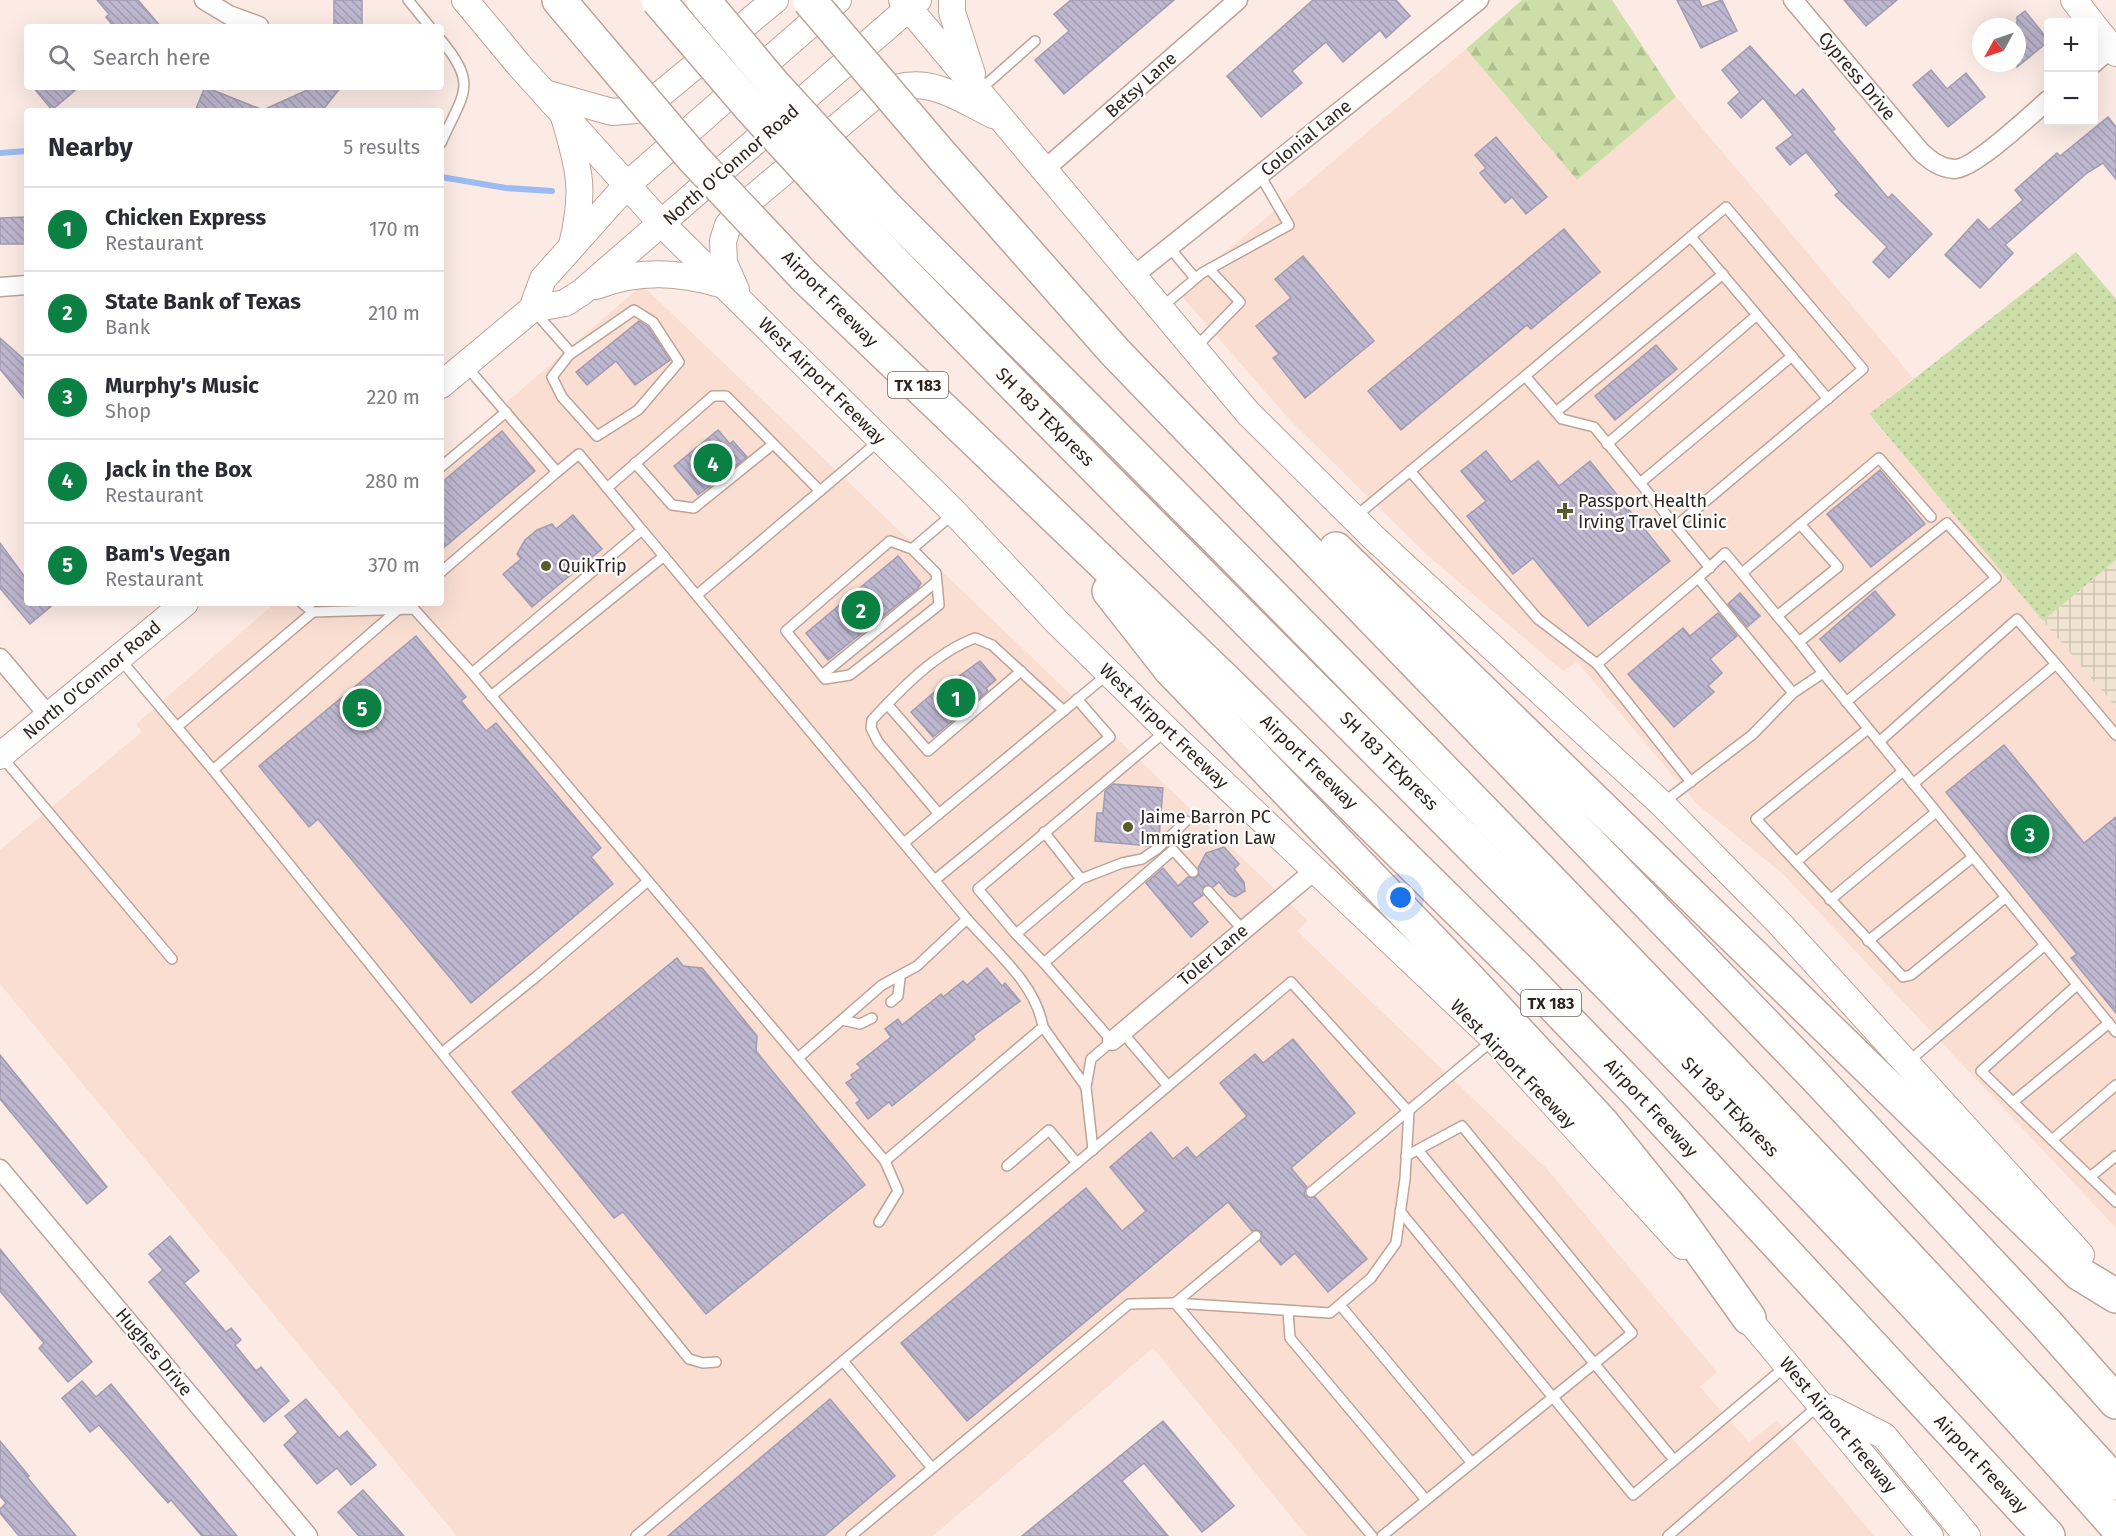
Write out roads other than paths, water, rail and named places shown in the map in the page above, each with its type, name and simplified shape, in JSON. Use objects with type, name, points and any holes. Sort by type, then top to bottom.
[{"type":"highway","name":"Airport Freeway","points":[[559,0],[693,159],[805,277],[1244,698],[1523,974],[1635,1090],[2048,1536]]},
{"type":"highway","name":"SH 183 TEXpress","points":[[658,0],[750,107],[860,227],[1016,388],[1759,1137],[2007,1402],[2116,1526]]},
{"type":"highway","name":"SH 183 TEXpress","points":[[703,0],[774,85],[884,205],[1542,872],[1758,1096],[2116,1483]]},
{"type":"highway","points":[[809,0],[943,157],[1115,352],[1806,1067],[2046,1323],[2116,1402]]},
{"type":"highway","points":[[1115,352],[1206,419],[1449,661],[1759,958],[2080,1274],[2116,1295]]},
{"type":"highway","points":[[1031,494],[1170,669],[1467,977],[1604,1124],[1669,1206],[1749,1318]]},
{"type":"highway","points":[[2046,1323],[2116,1368]]},
{"type":"main road","name":"West Airport Freeway","points":[[465,0],[544,93],[662,224],[954,512],[1056,621],[1167,730],[1494,1040],[1749,1318],[1930,1536]]},
{"type":"main road","points":[[544,93],[612,112],[636,110],[662,93],[775,0]]},
{"type":"main road","points":[[532,309],[543,279],[627,185],[838,0]]},
{"type":"main road","points":[[952,0],[952,12],[962,48],[979,91]]},
{"type":"main road","points":[[2074,0],[2088,18]]},
{"type":"main road","points":[[910,3],[1132,277],[1161,307],[1248,413],[1353,518],[1662,804],[1780,924],[2116,1295]]},
{"type":"main road","name":"North O'Connor Road","points":[[444,382],[532,309],[565,303],[582,292],[662,224],[910,3]]},
{"type":"main road","points":[[2098,34],[2109,52]]},
{"type":"main road","points":[[733,294],[724,263],[723,241],[728,225],[748,202],[873,97],[893,86],[917,83],[940,88],[1004,121]]},
{"type":"main road","points":[[563,114],[576,157],[581,190],[580,213],[572,246]]},
{"type":"main road","points":[[582,292],[637,274],[667,273],[697,277],[733,294]]},
{"type":"main road","name":"North O'Connor Road","points":[[0,756],[181,606]]},
{"type":"main road","points":[[1821,1404],[1884,1436],[1967,1536]]},
{"type":"street","points":[[204,0],[229,15],[254,24]]},
{"type":"street","name":"Betsy Lane","points":[[1044,170],[1238,0]]},
{"type":"street","name":"Colonial Lane","points":[[1132,277],[1479,0]]},
{"type":"street","name":"Cypress Drive","points":[[1793,0],[1921,152],[1942,167],[1963,168],[2044,104]]},
{"type":"street","points":[[0,287],[24,285]]},
{"type":"street","points":[[0,658],[49,716]]},
{"type":"street","name":"Toler Lane","points":[[1117,1037],[1315,870]]},
{"type":"street","name":"Hughes Drive","points":[[0,1169],[308,1536]]},
{"type":"lane","points":[[408,0],[428,24]]},
{"type":"lane","points":[[979,91],[1035,40]]},
{"type":"lane","points":[[444,44],[461,64],[465,76],[465,88],[444,136]]},
{"type":"lane","points":[[1161,307],[1209,269],[1289,225],[1260,175]]},
{"type":"lane","points":[[1353,518],[1726,207],[1863,369],[1676,526]]},
{"type":"lane","points":[[1691,237],[1828,399]]},
{"type":"lane","points":[[1169,247],[1195,278]]},
{"type":"lane","points":[[1194,348],[1240,302],[1209,269]]},
{"type":"lane","points":[[1556,412],[1722,274]]},
{"type":"lane","points":[[532,309],[572,353]]},
{"type":"lane","points":[[634,310],[653,322],[679,362],[638,410],[597,436],[562,397],[552,377],[572,353],[634,310]]},
{"type":"lane","points":[[1608,444],[1757,315]]},
{"type":"lane","points":[[1640,483],[1791,356]]},
{"type":"lane","points":[[464,364],[557,472]]},
{"type":"lane","points":[[1525,375],[1562,419],[1594,427],[1710,568]]},
{"type":"lane","points":[[607,488],[713,396],[726,396],[820,491]]},
{"type":"lane","points":[[444,464],[506,412]]},
{"type":"lane","points":[[697,596],[881,440]]},
{"type":"lane","points":[[636,463],[672,505],[694,508],[772,445]]},
{"type":"lane","points":[[444,569],[579,454],[1028,989],[1040,1008],[1043,1028],[1086,1088]]},
{"type":"lane","points":[[1742,573],[1879,458],[1931,517]]},
{"type":"lane","points":[[1410,471],[1538,619],[1597,663],[1691,782]]},
{"type":"lane","points":[[912,549],[954,512]]},
{"type":"lane","points":[[1799,642],[1947,523],[1996,578],[1846,702]]},
{"type":"lane","points":[[1777,616],[1838,567],[1800,524]]},
{"type":"lane","points":[[472,673],[642,530]]},
{"type":"lane","points":[[890,541],[912,549],[936,573],[936,582],[939,605],[850,675],[825,679],[786,631],[890,541]]},
{"type":"lane","points":[[1597,663],[1725,553],[2116,1032]]},
{"type":"lane","points":[[491,696],[664,556]]},
{"type":"lane","points":[[1698,578],[1793,693]]},
{"type":"lane","points":[[822,675],[936,582]]},
{"type":"lane","points":[[306,606],[313,612]]},
{"type":"lane","points":[[213,770],[403,606]]},
{"type":"lane","points":[[177,727],[313,612],[403,606],[414,609],[472,673],[885,1161],[898,1191],[879,1222]]},
{"type":"lane","points":[[1879,742],[2017,619],[2116,735]]},
{"type":"lane","points":[[939,814],[878,742],[871,728],[872,720],[906,684],[961,643],[975,638],[992,645],[1064,711]]},
{"type":"lane","points":[[119,658],[443,1052],[689,1359],[703,1363],[716,1362]]},
{"type":"lane","points":[[1913,784],[2056,664]]},
{"type":"lane","points":[[887,704],[928,751],[1021,671]]},
{"type":"lane","points":[[905,842],[1109,672]]},
{"type":"lane","points":[[1662,804],[1752,735],[1793,693],[1822,673]]},
{"type":"lane","points":[[936,879],[1110,737],[1077,699]]},
{"type":"lane","points":[[1868,729],[1756,819],[1899,975],[1907,977],[2006,897]]},
{"type":"lane","points":[[1167,730],[978,890],[1044,963],[1168,1086]]},
{"type":"lane","points":[[0,756],[172,959]]},
{"type":"lane","points":[[1796,862],[1903,771]]},
{"type":"lane","points":[[1830,900],[1936,812]]},
{"type":"lane","points":[[1016,934],[1081,879],[1122,863],[1142,859],[1157,849],[1186,821]]},
{"type":"lane","points":[[1044,832],[1081,879]]},
{"type":"lane","points":[[1044,963],[1173,850],[1193,873]]},
{"type":"lane","points":[[1868,941],[1973,857]]},
{"type":"lane","points":[[443,1052],[648,881]]},
{"type":"lane","points":[[1208,891],[1243,930]]},
{"type":"lane","points":[[798,1058],[882,986],[900,978],[926,959],[967,919]]},
{"type":"lane","points":[[1907,1063],[2044,945]]},
{"type":"lane","points":[[891,1002],[898,996],[900,978]]},
{"type":"lane","points":[[636,1536],[1291,982],[1408,1112],[1406,1156],[1396,1244],[1371,1278],[1330,1313],[1175,1303],[1130,1305],[851,1536]]},
{"type":"lane","points":[[2077,984],[1981,1071],[2116,1202]]},
{"type":"lane","points":[[842,1020],[860,1024],[872,1018]]},
{"type":"lane","points":[[2013,1102],[2109,1023]]},
{"type":"lane","points":[[885,1161],[1043,1028]]},
{"type":"lane","points":[[1093,1150],[1086,1088],[1091,1059],[1117,1037]]},
{"type":"lane","points":[[1311,1192],[1494,1040]]},
{"type":"lane","points":[[2052,1140],[2116,1085]]},
{"type":"lane","points":[[1382,1536],[1632,1334],[1462,1126],[1406,1156]]},
{"type":"lane","points":[[1007,1166],[1049,1130],[1077,1163]]},
{"type":"lane","points":[[1418,1150],[1674,1460]]},
{"type":"lane","points":[[2090,1177],[2116,1156]]},
{"type":"lane","points":[[1400,1211],[1633,1495],[1788,1364]]},
{"type":"lane","points":[[1175,1303],[1256,1236]]},
{"type":"lane","points":[[1175,1303],[1372,1536]]},
{"type":"lane","points":[[1340,1305],[1472,1463]]},
{"type":"lane","points":[[1288,1311],[1290,1338],[1426,1500]]},
{"type":"lane","points":[[843,1361],[932,1468]]},
{"type":"lane","points":[[1668,1536],[1821,1404]]},
{"type":"waterway","points":[[0,153],[24,151]]},
{"type":"waterway","points":[[444,178],[506,188],[552,191]]},
{"type":"place","name":"Jack in the Box","points":[[713,463]]},
{"type":"place","name":"Passport Health Irving Travel Clinic","points":[[1565,511]]},
{"type":"place","name":"QuikTrip","points":[[546,566]]},
{"type":"place","name":"State Bank of Texas","points":[[861,610]]},
{"type":"place","name":"Chicken Express","points":[[956,698]]},
{"type":"place","name":"Bam's Vegan","points":[[362,708]]},
{"type":"place","name":"Jaime Barron PC Immigration Law","points":[[1128,827]]},
{"type":"place","name":"Murphy's Music","points":[[2030,834]]}]
